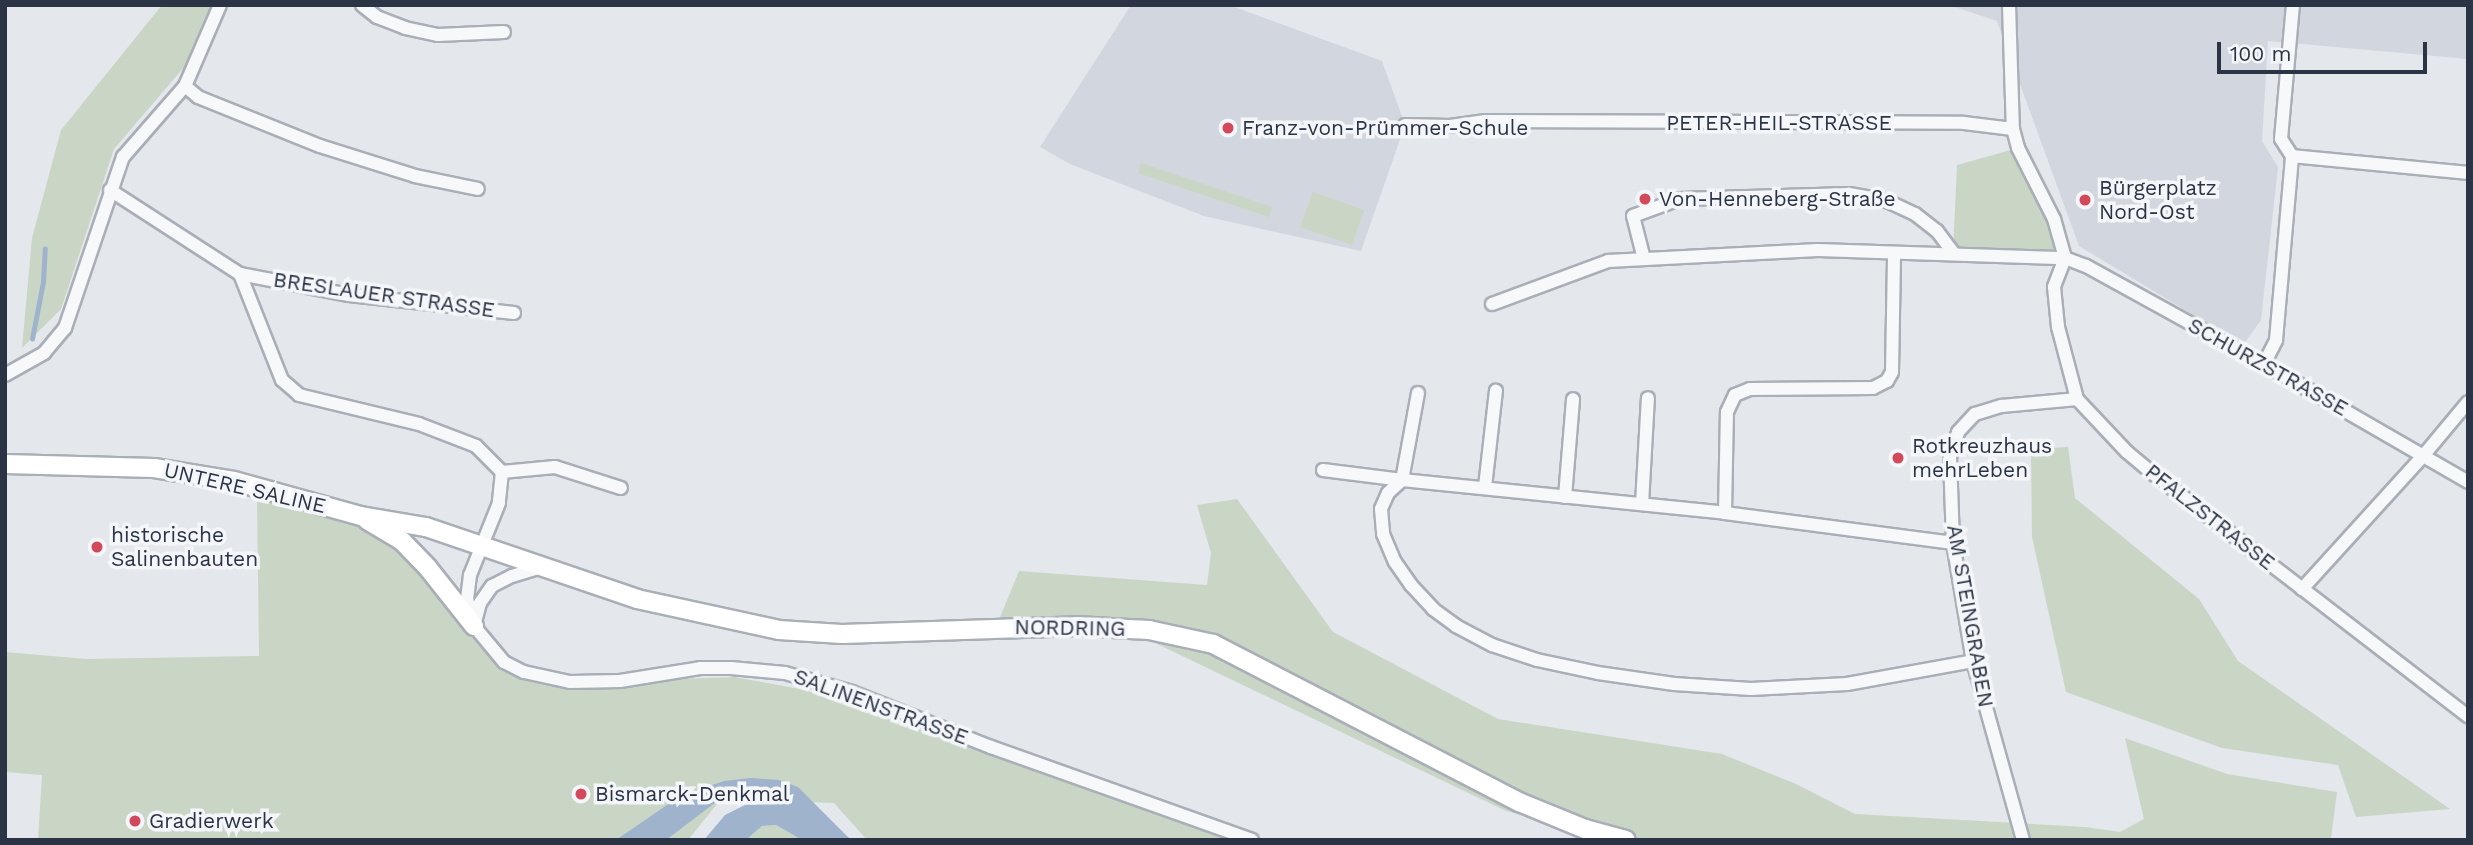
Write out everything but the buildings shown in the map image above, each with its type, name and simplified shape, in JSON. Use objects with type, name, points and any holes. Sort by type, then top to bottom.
[{"type":"main road","name":"UNTERE SALINE","points":[[5,464],[154,468],[234,481],[361,516],[426,527],[480,546]]},
{"type":"main road","points":[[361,516],[402,541],[428,568],[474,626]]},
{"type":"main road","name":"NORDRING","points":[[480,546],[636,599],[779,630],[842,634],[1077,626],[1149,631],[1213,644],[1519,802],[1585,829],[1626,840]]},
{"type":"street","points":[[5,374],[44,353],[65,328],[123,157],[186,86],[220,5]]},
{"type":"street","points":[[362,5],[377,17],[405,28],[438,35],[504,32]]},
{"type":"street","points":[[1492,304],[1608,261],[1818,250],[1953,252],[2065,258],[2054,219],[2018,148],[2013,129],[2009,5]]},
{"type":"street","points":[[2264,365],[2276,340],[2292,156],[2281,139],[2293,5]]},
{"type":"street","points":[[186,86],[198,97],[320,146],[415,176],[478,188]]},
{"type":"street","name":"PETER-HEIL-STRASSE","points":[[1405,125],[1450,126],[1486,121],[1964,123],[2013,129]]},
{"type":"street","points":[[2292,156],[2468,173]]},
{"type":"street","name":"BRESLAUER STRASSE","points":[[110,190],[240,274],[349,295],[514,313]]},
{"type":"street","points":[[1644,259],[1633,216],[1680,199],[1849,194],[1887,201],[1915,214],[1937,230],[1953,252]]},
{"type":"street","points":[[1725,513],[1727,412],[1735,395],[1750,389],[1873,388],[1887,381],[1893,361],[1894,253]]},
{"type":"street","name":"SCHURZSTRASSE","points":[[2065,258],[2086,266],[2468,482]]},
{"type":"street","name":"PFALZSTRASSE","points":[[2065,258],[2053,287],[2057,327],[2077,399],[2143,466],[2468,716]]},
{"type":"street","points":[[240,274],[282,380],[299,395],[419,424],[476,446],[502,472],[555,467],[621,488]]},
{"type":"street","points":[[1485,487],[1496,391]]},
{"type":"street","points":[[1418,393],[1402,480],[1388,493],[1381,509],[1383,534],[1395,562],[1433,609],[1492,645],[1537,660],[1598,673],[1674,684],[1751,689],[1847,684],[1973,661]]},
{"type":"street","points":[[1642,504],[1648,398]]},
{"type":"street","points":[[1565,497],[1573,399]]},
{"type":"street","name":"AM STEINGRABEN","points":[[2023,840],[1973,661],[1953,543],[1950,457],[1958,432],[1975,414],[2001,406],[2077,399]]},
{"type":"street","points":[[2302,589],[2423,456],[2468,402]]},
{"type":"street","points":[[1323,470],[1725,513],[1953,543]]},
{"type":"street","name":"SALINENSTRASSE","points":[[502,472],[499,503],[470,575],[467,599],[474,626],[504,663],[524,672],[570,682],[620,681],[700,668],[732,667],[785,673],[823,683],[991,747],[1252,840]]},
{"type":"street","points":[[474,626],[480,603],[492,586],[541,567]]},
{"type":"shaded area","name":"Franz-von-Prümmer-Schule","points":[[1131,5],[1229,5],[1382,61],[1405,125],[1361,251],[1204,216],[1070,164],[1040,147]]},
{"type":"shaded area","points":[[1949,5],[2468,5],[2468,59],[2268,41],[2262,141],[2278,167],[2261,320],[2243,345],[2079,246],[1997,21]]},
{"type":"green space","points":[[162,5],[213,5],[191,59],[114,149],[61,309],[22,348],[32,238],[61,130]]},
{"type":"green space","points":[[2018,148],[2065,258],[1953,252],[1957,165]]},
{"type":"green space","points":[[1141,163],[1272,207],[1269,217],[1138,173]]},
{"type":"green space","points":[[1313,192],[1364,210],[1352,245],[1300,227]]},
{"type":"green space","points":[[2068,447],[2075,498],[2199,599],[2238,661],[2450,809],[2356,817],[2338,765],[2222,748],[2066,692],[2032,537],[2031,449]]},
{"type":"green space","points":[[257,497],[392,535],[504,663],[584,682],[735,677],[805,690],[1238,840],[867,840],[834,803],[721,799],[688,840],[38,840],[42,775],[5,772],[5,652],[86,659],[259,656]]},
{"type":"green space","points":[[1237,499],[1333,632],[1498,719],[1722,754],[1796,784],[1855,814],[2085,827],[2120,832],[2144,819],[2125,738],[2227,774],[2337,792],[2331,838],[1606,840],[1504,810],[1151,641],[996,627],[1019,571],[1207,585],[1211,553],[1197,505]]},
{"type":"green space","points":[[776,825],[802,840],[746,840],[762,826]]},
{"type":"water","points":[[751,778],[779,780],[798,787],[851,840],[802,840],[776,825],[762,826],[746,840],[704,840],[725,815],[745,805],[763,801],[782,804],[756,791],[736,792],[720,799],[666,840],[616,840],[680,796],[724,781]]},
{"type":"waterway","points":[[32,339],[43,282],[45,249]]},
{"type":"place","name":"Franz-von-Prümmer-Schule","points":[[1228,128]]},
{"type":"place","name":"Von-Henneberg-Straße","points":[[1645,199]]},
{"type":"place","name":"Bürgerplatz Nord-Ost","points":[[2085,200]]},
{"type":"place","name":"Rotkreuzhaus mehrLeben","points":[[1898,458]]},
{"type":"place","name":"historische Salinenbauten","points":[[97,547]]},
{"type":"place","name":"Bismarck-Denkmal","points":[[581,794]]},
{"type":"place","name":"Gradierwerk","points":[[135,821]]}]
